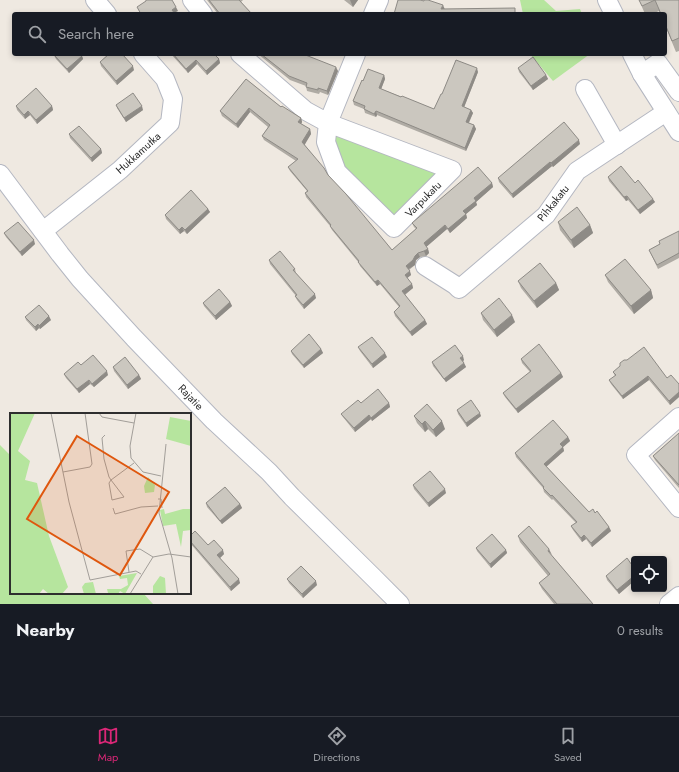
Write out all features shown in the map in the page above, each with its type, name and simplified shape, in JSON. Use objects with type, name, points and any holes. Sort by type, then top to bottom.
[{"type":"street","points":[[95,0],[105,12]]},
{"type":"street","points":[[192,0],[201,12]]},
{"type":"street","points":[[374,12],[379,0]]},
{"type":"street","points":[[607,0],[613,12]]},
{"type":"street","name":"Hukkamutka","points":[[43,231],[120,170],[170,123],[173,99],[165,79],[145,56]]},
{"type":"street","name":"Varpukatu","points":[[242,56],[306,111],[328,123],[452,170],[394,228],[337,172],[326,142],[328,123],[355,56]]},
{"type":"street","points":[[633,56],[642,74],[679,132]]},
{"type":"street","points":[[642,74],[658,63],[679,92]]},
{"type":"street","points":[[585,89],[617,145]]},
{"type":"street","name":"Pihkakatu","points":[[425,266],[459,289],[546,215],[578,171],[666,112]]},
{"type":"street","name":"Rajatie","points":[[0,174],[85,285],[172,379],[214,421],[269,472],[292,497],[400,604]]},
{"type":"street","points":[[679,417],[636,455],[679,508]]},
{"type":"street","points":[[669,604],[679,596]]},
{"type":"green space","points":[[520,0],[544,0],[556,11],[580,9],[581,12],[523,12]]},
{"type":"green space","points":[[532,56],[587,56],[553,81]]},
{"type":"green space","points":[[333,129],[441,171],[393,223],[341,171]]},
{"type":"green space","points":[[0,445],[10,455],[10,594],[144,594],[153,604],[0,604]]},
{"type":"building","points":[[172,0],[176,7],[172,10],[174,12],[140,12],[137,7],[146,1]]},
{"type":"building","points":[[209,0],[239,0],[250,12],[218,12]]},
{"type":"building","points":[[398,0],[428,0],[443,5],[441,9],[515,8],[515,12],[395,12]]},
{"type":"building","points":[[639,0],[655,0],[642,6]]},
{"type":"building","points":[[655,0],[679,0],[679,38],[672,41],[667,29],[667,12],[660,12]]},
{"type":"building","points":[[55,56],[82,56],[67,69]]},
{"type":"building","points":[[107,56],[124,56],[133,66],[116,81],[100,62]]},
{"type":"building","points":[[175,56],[216,56],[219,59],[206,71],[196,60],[186,69]]},
{"type":"building","points":[[264,56],[308,56],[336,67],[327,91],[318,88],[318,90],[306,87],[307,83],[289,76]]},
{"type":"building","points":[[533,57],[546,75],[531,86],[518,68]]},
{"type":"building","points":[[456,60],[477,68],[462,106],[471,110],[466,122],[474,125],[465,148],[376,111],[374,114],[364,109],[365,106],[353,101],[368,69],[384,75],[379,88],[434,109]]},
{"type":"building","points":[[246,79],[281,107],[282,106],[301,118],[298,122],[310,129],[302,142],[392,250],[417,228],[412,223],[478,167],[492,183],[474,198],[476,201],[463,211],[466,214],[448,229],[445,225],[424,243],[428,249],[418,253],[406,266],[410,271],[405,275],[412,284],[402,291],[425,320],[410,332],[394,312],[400,306],[378,280],[375,282],[358,262],[359,261],[305,193],[308,191],[288,167],[298,159],[262,136],[270,125],[249,108],[236,124],[220,111]]},
{"type":"building","points":[[36,88],[52,106],[36,120],[28,111],[24,115],[16,106]]},
{"type":"building","points":[[133,93],[142,106],[124,118],[116,105]]},
{"type":"building","points":[[564,122],[579,140],[512,194],[498,178]]},
{"type":"building","points":[[79,126],[101,149],[91,158],[69,134]]},
{"type":"building","points":[[621,166],[635,183],[638,180],[653,199],[638,210],[627,196],[624,197],[608,177]]},
{"type":"building","points":[[191,190],[208,209],[185,230],[182,227],[179,230],[165,215]]},
{"type":"building","points":[[577,207],[590,225],[571,240],[558,222]]},
{"type":"building","points":[[18,222],[34,240],[20,252],[4,233]]},
{"type":"building","points":[[679,231],[679,253],[657,265],[649,250],[660,244],[659,241]]},
{"type":"building","points":[[280,251],[295,269],[293,270],[315,294],[303,305],[295,296],[297,295],[269,260]]},
{"type":"building","points":[[625,259],[651,290],[631,306],[605,275]]},
{"type":"building","points":[[540,263],[556,283],[534,301],[518,281]]},
{"type":"building","points":[[219,289],[230,302],[215,316],[203,303]]},
{"type":"building","points":[[499,298],[512,315],[494,330],[481,313]]},
{"type":"building","points":[[39,305],[49,316],[39,326],[38,324],[35,327],[25,317]]},
{"type":"building","points":[[309,334],[321,349],[303,365],[291,351]]},
{"type":"building","points":[[372,337],[385,353],[372,364],[358,347]]},
{"type":"building","points":[[539,344],[561,373],[516,409],[503,393],[531,371],[521,359]]},
{"type":"building","points":[[455,345],[463,356],[460,358],[464,363],[444,379],[432,362]]},
{"type":"building","points":[[644,347],[667,378],[671,375],[679,384],[679,392],[669,401],[648,376],[622,396],[609,380],[616,375],[613,372],[620,366],[620,363],[627,360]]},
{"type":"building","points":[[93,355],[107,371],[92,384],[89,380],[77,389],[64,374],[78,362],[81,365]]},
{"type":"building","points":[[125,357],[139,375],[127,385],[113,367]]},
{"type":"building","points":[[378,389],[389,403],[371,418],[369,415],[354,428],[341,414],[358,400],[361,403]]},
{"type":"building","points":[[471,400],[480,413],[466,423],[457,410]]},
{"type":"building","points":[[427,404],[442,421],[433,430],[425,421],[422,424],[414,416]]},
{"type":"building","points":[[553,420],[568,437],[560,444],[563,447],[544,464],[589,512],[593,509],[595,513],[597,511],[609,527],[591,543],[584,535],[581,538],[571,526],[577,522],[552,495],[551,496],[543,488],[544,487],[515,453]]},
{"type":"building","points":[[679,433],[679,485],[653,456]]},
{"type":"building","points":[[430,471],[445,489],[428,503],[413,485]]},
{"type":"building","points":[[225,487],[240,504],[220,521],[206,503]]},
{"type":"building","points":[[529,526],[593,604],[557,604],[539,583],[550,574],[518,536]]},
{"type":"building","points":[[195,531],[208,545],[214,540],[223,550],[217,555],[239,579],[230,587],[191,542],[191,535]]},
{"type":"building","points":[[492,534],[506,550],[490,564],[476,548]]},
{"type":"building","points":[[627,558],[631,564],[631,578],[617,590],[606,576]]},
{"type":"building","points":[[301,566],[316,581],[302,594],[287,579]]}]
